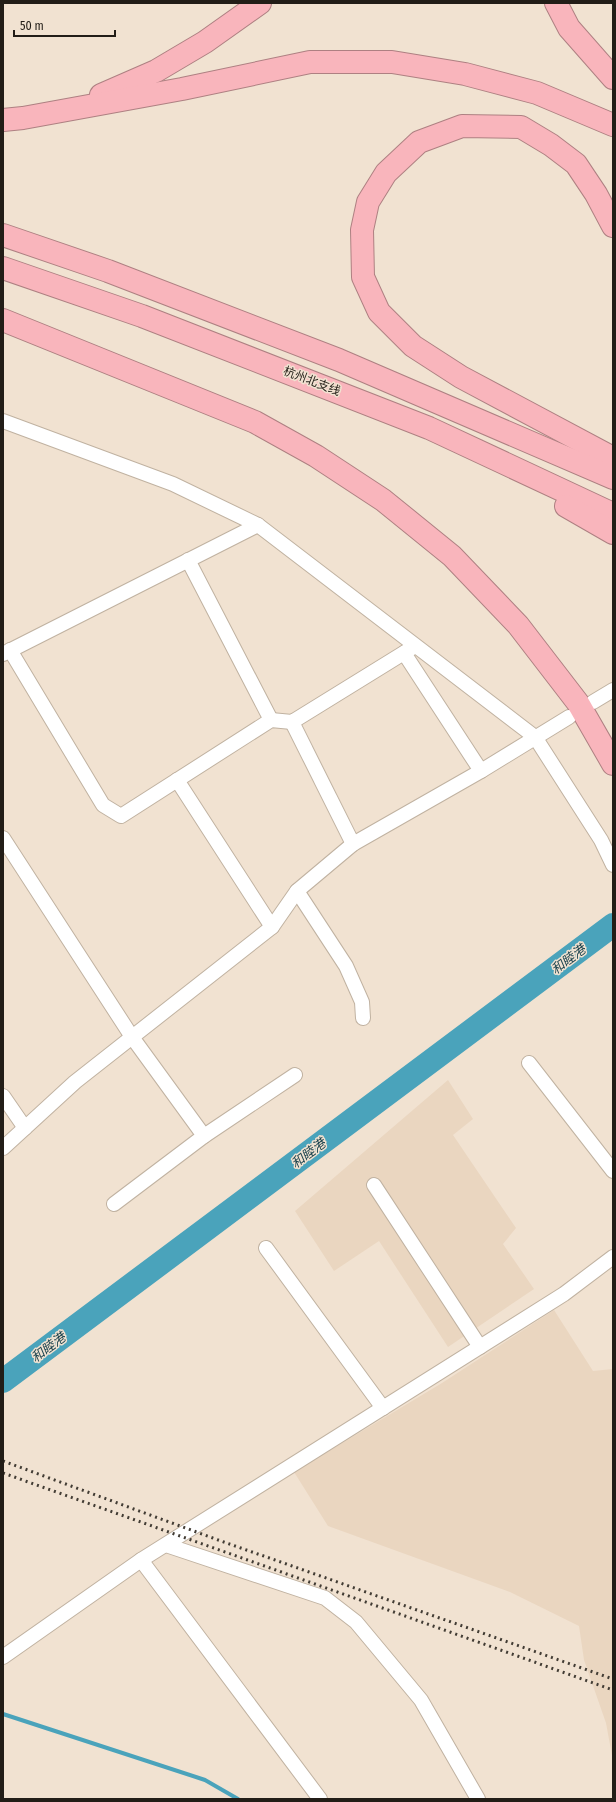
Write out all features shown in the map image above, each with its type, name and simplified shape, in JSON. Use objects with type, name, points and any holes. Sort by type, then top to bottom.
[{"type":"highway","points":[[13,119],[105,94],[156,70],[205,42],[260,3]]},
{"type":"highway","points":[[556,3],[569,28],[613,78]]},
{"type":"highway","points":[[13,119],[256,74],[310,62],[392,62],[465,74],[537,93],[613,125]]},
{"type":"highway","points":[[613,226],[596,194],[576,164],[552,145],[521,127],[462,126],[419,142],[386,173],[368,202],[362,230],[363,277],[379,312],[413,346],[461,377],[613,458]]},
{"type":"highway","points":[[3,235],[108,271],[339,360],[613,478]]},
{"type":"highway","name":"杭州北支线","points":[[3,268],[142,316],[429,428],[613,514]]},
{"type":"highway","points":[[3,320],[255,422],[316,456],[383,500],[452,556],[518,625],[578,703],[613,764]]},
{"type":"highway","points":[[429,428],[613,533]]},
{"type":"street","points":[[3,421],[173,484],[258,525],[410,649],[536,737],[601,840],[613,865]]},
{"type":"street","points":[[258,525],[7,652],[103,805],[121,816],[271,720],[292,722],[410,649]]},
{"type":"street","points":[[188,560],[271,720]]},
{"type":"street","points":[[410,649],[482,771]]},
{"type":"street","points":[[593,702],[613,690]]},
{"type":"street","points":[[3,1148],[75,1082],[272,927],[297,891],[353,844],[482,771],[569,717]]},
{"type":"street","points":[[292,722],[353,844]]},
{"type":"street","points":[[177,780],[272,927]]},
{"type":"street","points":[[3,838],[132,1037],[204,1136]]},
{"type":"street","points":[[297,891],[346,966],[362,1002],[364,1018]]},
{"type":"street","points":[[529,1063],[613,1171]]},
{"type":"street","points":[[114,1204],[204,1136],[295,1074]]},
{"type":"street","points":[[3,1096],[25,1128]]},
{"type":"street","points":[[374,1186],[480,1347]]},
{"type":"street","points":[[266,1248],[383,1408]]},
{"type":"street","points":[[3,1656],[141,1560],[564,1294],[613,1257]]},
{"type":"street","points":[[166,1545],[325,1598],[356,1622],[421,1700],[478,1799]]},
{"type":"street","points":[[141,1560],[320,1799]]},
{"type":"shaded area","points":[[448,1080],[473,1119],[453,1135],[516,1228],[503,1244],[534,1289],[448,1347],[379,1241],[334,1271],[295,1211]]},
{"type":"shaded area","points":[[554,1310],[593,1371],[613,1369],[613,1761],[606,1723],[584,1660],[579,1626],[510,1592],[328,1526],[294,1472],[442,1383]]},
{"type":"waterway","name":"和睦港","points":[[3,1381],[613,925]]},
{"type":"waterway","points":[[3,1714],[205,1780],[238,1799]]},
{"type":"railway","points":[[3,1461],[221,1541],[613,1679]]},
{"type":"railway","points":[[3,1473],[613,1690]]}]
